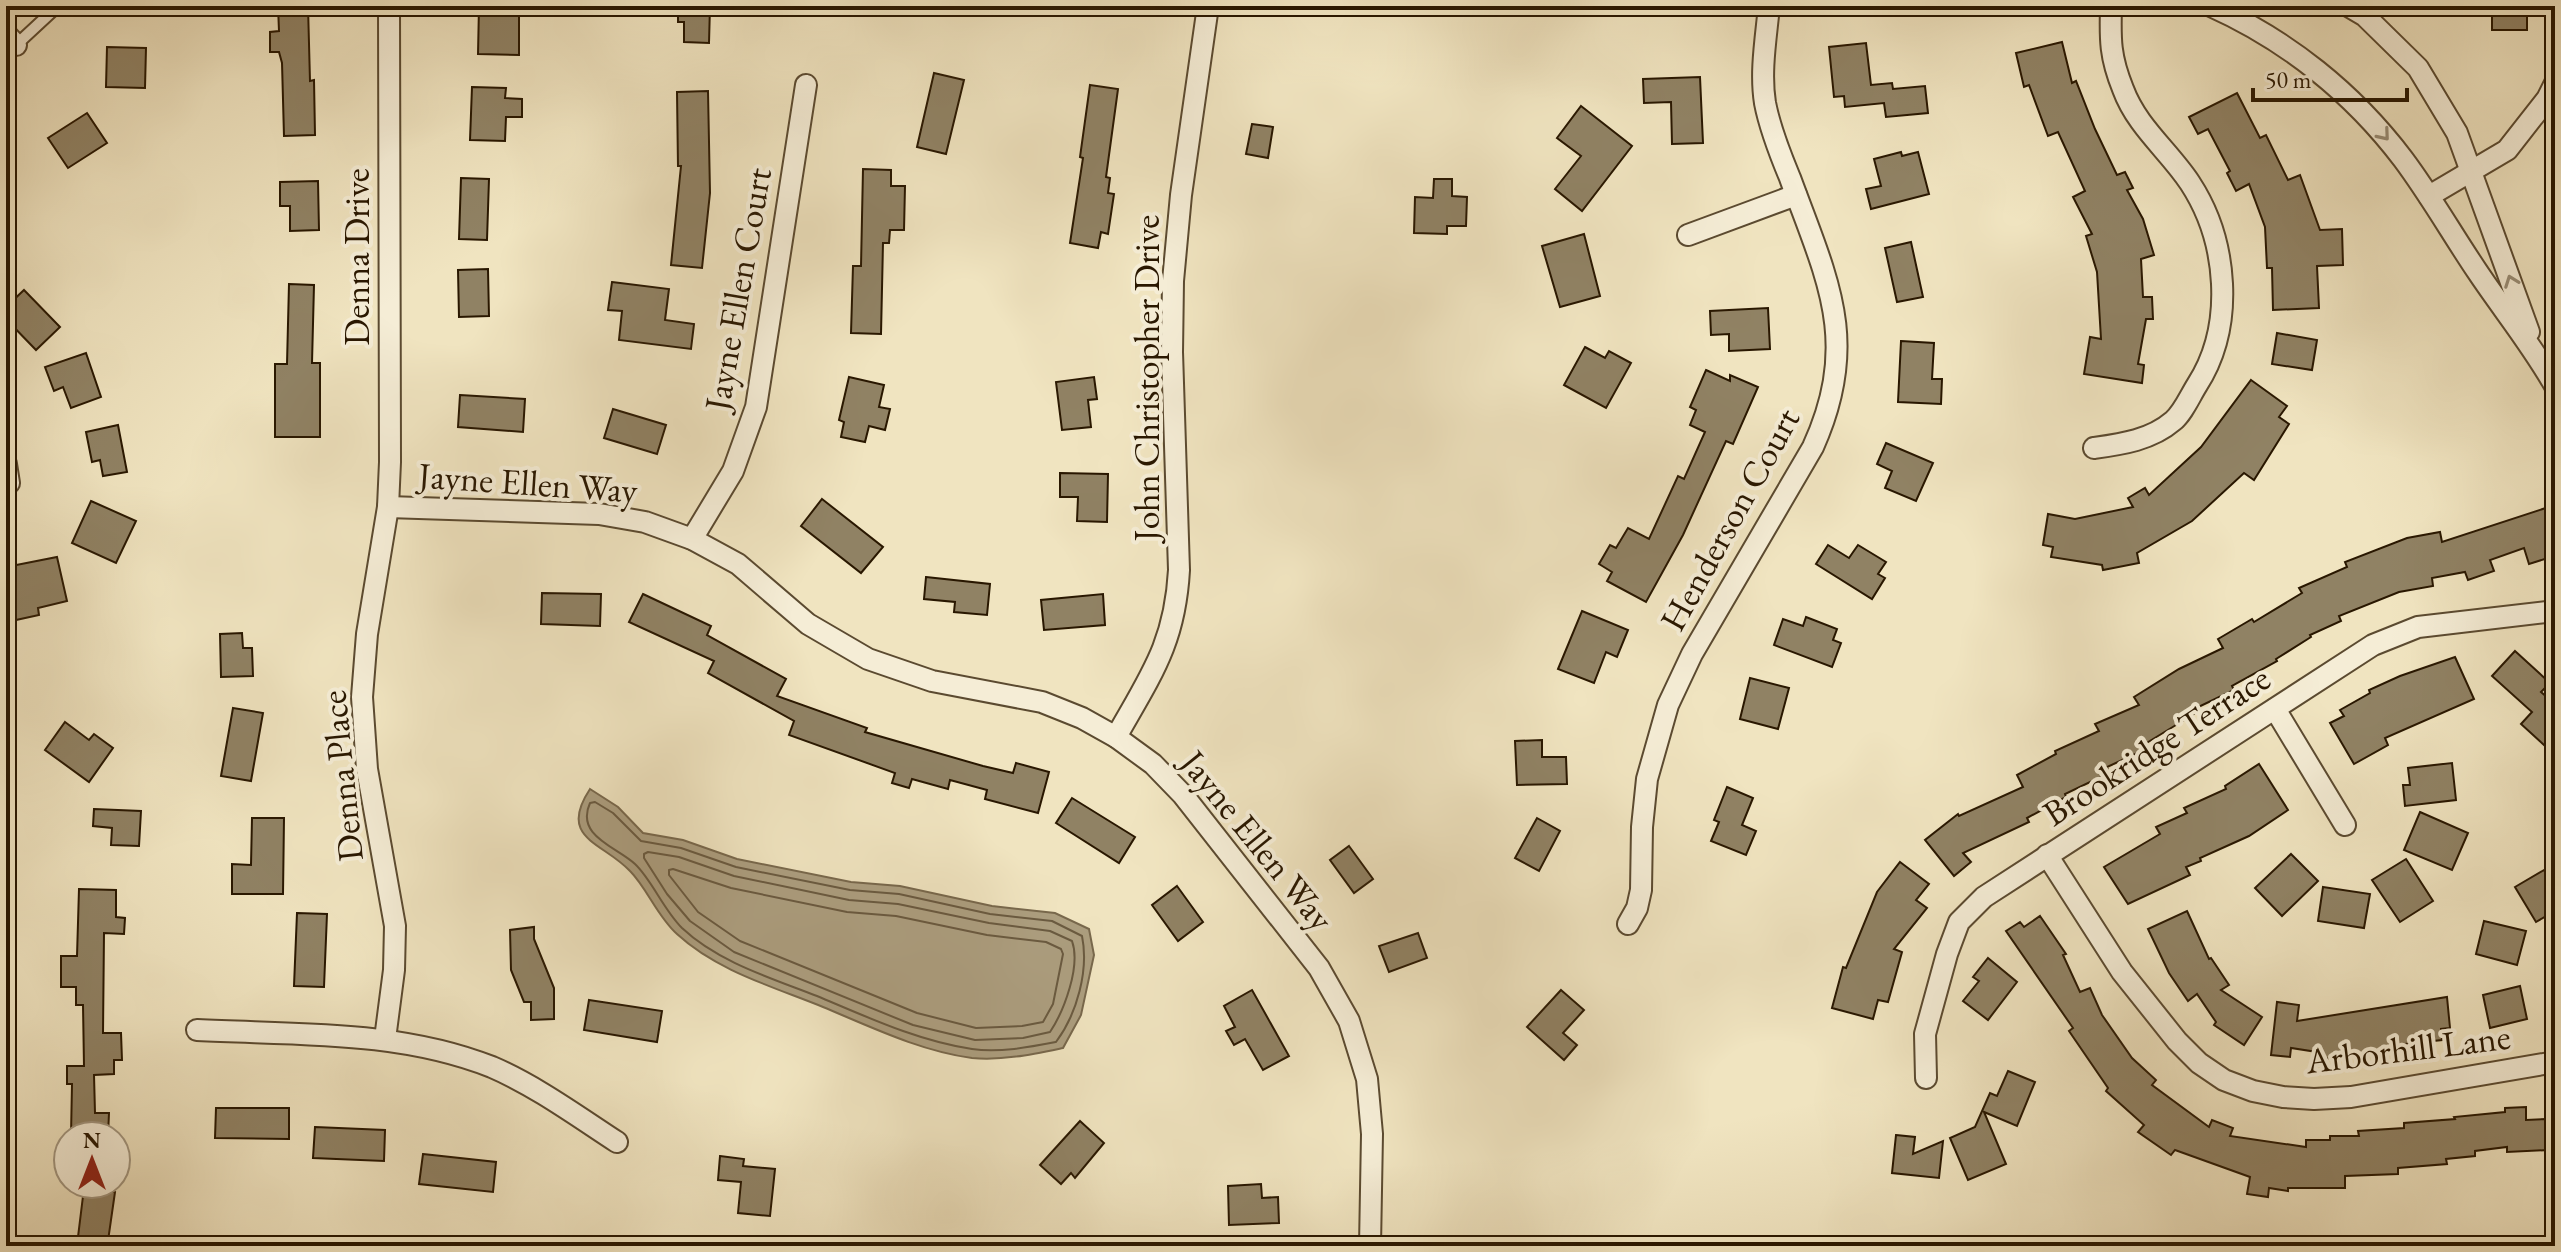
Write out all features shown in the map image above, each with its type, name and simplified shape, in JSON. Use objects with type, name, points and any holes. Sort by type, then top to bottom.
[{"type":"street","name":"Denna Drive","points":[[388,507],[389,6]]},
{"type":"street","name":"John Christopher Drive","points":[[1116,737],[1160,661],[1178,598],[1173,281],[1181,195],[1208,6]]},
{"type":"street","name":"Henderson Court","points":[[1628,924],[1637,908],[1641,890],[1642,827],[1647,779],[1668,705],[1692,654],[1813,447],[1833,391],[1838,348],[1834,303],[1827,275],[1773,134],[1765,101],[1769,6]]},
{"type":"street","points":[[2094,448],[2133,443],[2175,420],[2201,379],[2216,345],[2221,307],[2221,262],[2209,219],[2190,182],[2147,132],[2124,92],[2110,49],[2111,6]]},
{"type":"street","points":[[2211,6],[2297,54],[2342,91],[2377,127],[2429,196],[2555,386]]},
{"type":"street","points":[[2348,6],[2365,16],[2418,68],[2457,133],[2537,355]]},
{"type":"street","points":[[2429,196],[2507,150],[2547,99],[2555,83]]},
{"type":"street","name":"Jayne Ellen Court","points":[[692,539],[733,471],[756,407],[806,85]]},
{"type":"street","points":[[1688,235],[1796,195]]},
{"type":"street","name":"Jayne Ellen Way","points":[[388,507],[599,514],[645,522],[692,539],[738,564],[808,624],[868,659],[932,681],[1042,702],[1082,718],[1116,737],[1153,764],[1183,795],[1319,968],[1349,1021],[1367,1079],[1372,1134],[1370,1246]]},
{"type":"street","name":"Denna Place","points":[[385,1039],[394,970],[395,926],[367,769],[362,697],[367,634],[388,507]]},
{"type":"street","name":"Brookridge Terrace","points":[[1926,1078],[1925,1034],[1938,983],[1959,922],[1984,897],[2373,645],[2418,627],[2555,611]]},
{"type":"street","points":[[2275,709],[2345,825]]},
{"type":"street","name":"Arborhill Lane","points":[[2047,855],[2122,972],[2188,1052],[2224,1080],[2253,1091],[2283,1097],[2351,1097],[2555,1062]]},
{"type":"street","points":[[197,1030],[385,1039],[440,1049],[493,1068],[533,1088],[617,1142]]},
{"type":"lane","points":[[11,40],[58,6]]},
{"type":"water","points":[[590,789],[618,807],[643,833],[683,840],[737,859],[851,882],[900,886],[992,906],[1055,913],[1089,929],[1094,955],[1081,1015],[1063,1048],[1006,1058],[972,1058],[934,1050],[896,1037],[747,977],[710,958],[677,934],[630,871],[588,838],[581,829],[579,819],[581,806]]},
{"type":"building","points":[[278,6],[308,6],[315,135],[284,136],[282,63],[279,52],[270,52],[270,32],[279,31]]},
{"type":"building","points":[[479,6],[519,6],[519,55],[478,54]]},
{"type":"building","points":[[678,6],[710,6],[709,43],[684,42],[684,22],[678,22]]},
{"type":"building","points":[[2492,6],[2527,6],[2527,30],[2492,30]]},
{"type":"building","points":[[2062,42],[2072,83],[2076,81],[2117,175],[2125,172],[2133,188],[2127,190],[2143,219],[2154,255],[2141,259],[2143,297],[2152,297],[2153,319],[2146,319],[2138,364],[2144,365],[2142,383],[2084,374],[2090,337],[2101,339],[2097,272],[2086,236],[2092,234],[2073,197],[2085,191],[2058,132],[2048,136],[2029,85],[2024,87],[2016,53]]},
{"type":"building","points":[[1866,43],[1871,85],[1892,83],[1893,89],[1925,86],[1928,113],[1886,117],[1884,103],[1845,107],[1844,96],[1834,97],[1829,47]]},
{"type":"building","points":[[107,47],[146,48],[145,88],[106,87]]},
{"type":"building","points":[[934,73],[964,80],[946,154],[917,147]]},
{"type":"building","points":[[1700,77],[1703,143],[1672,144],[1671,102],[1644,103],[1643,79]]},
{"type":"building","points":[[1090,85],[1118,89],[1106,177],[1110,178],[1108,193],[1114,194],[1108,234],[1101,232],[1098,248],[1070,243]]},
{"type":"building","points":[[472,87],[506,88],[505,98],[522,99],[522,117],[506,117],[505,141],[470,140]]},
{"type":"building","points":[[708,91],[710,193],[702,268],[671,265],[681,166],[678,166],[677,92]]},
{"type":"building","points":[[2237,93],[2260,138],[2266,135],[2288,180],[2300,175],[2320,230],[2342,229],[2343,265],[2317,266],[2319,308],[2273,310],[2272,268],[2267,268],[2265,227],[2249,184],[2236,191],[2227,173],[2230,171],[2208,129],[2198,134],[2189,117]]},
{"type":"building","points":[[1581,106],[1632,146],[1582,211],[1555,189],[1581,156],[1557,138]]},
{"type":"building","points":[[87,113],[107,143],[68,168],[48,138]]},
{"type":"building","points":[[1252,124],[1273,127],[1268,158],[1246,154]]},
{"type":"building","points":[[1901,152],[1902,156],[1918,152],[1929,194],[1871,209],[1866,189],[1881,186],[1874,159]]},
{"type":"building","points":[[863,169],[891,170],[891,186],[905,186],[904,230],[890,230],[889,243],[883,243],[881,334],[851,333],[853,266],[861,266]]},
{"type":"building","points":[[461,178],[489,179],[487,240],[459,239]]},
{"type":"building","points":[[1434,179],[1452,179],[1452,196],[1467,197],[1466,226],[1447,226],[1447,234],[1414,233],[1415,197],[1433,198]]},
{"type":"building","points":[[318,181],[319,230],[290,231],[290,206],[280,206],[280,182]]},
{"type":"building","points":[[1584,234],[1600,296],[1560,307],[1542,246]]},
{"type":"building","points":[[1911,242],[1923,297],[1897,302],[1885,248]]},
{"type":"building","points":[[488,269],[489,316],[459,317],[458,270]]},
{"type":"building","points":[[612,282],[669,289],[665,320],[694,324],[691,349],[619,340],[622,311],[608,310]]},
{"type":"building","points":[[289,284],[314,285],[312,363],[320,363],[320,437],[275,437],[275,364],[287,364]]},
{"type":"building","points":[[24,290],[60,327],[36,350],[6,319],[6,307]]},
{"type":"building","points":[[1768,308],[1770,349],[1729,351],[1729,334],[1711,335],[1710,311]]},
{"type":"building","points":[[2277,333],[2317,340],[2312,370],[2272,364]]},
{"type":"building","points":[[1901,341],[1934,343],[1932,379],[1942,379],[1941,404],[1898,402]]},
{"type":"building","points":[[1585,347],[1605,358],[1609,351],[1631,363],[1606,408],[1564,385]]},
{"type":"building","points":[[86,353],[101,397],[71,408],[63,387],[54,391],[45,367]]},
{"type":"building","points":[[1706,370],[1730,381],[1730,375],[1758,387],[1733,444],[1726,441],[1683,535],[1646,602],[1607,581],[1612,572],[1599,564],[1610,545],[1616,548],[1628,528],[1649,539],[1678,476],[1684,479],[1705,432],[1690,425],[1696,410],[1690,407]]},
{"type":"building","points":[[849,377],[884,385],[879,407],[890,409],[885,430],[869,426],[865,442],[841,437],[844,422],[839,420]]},
{"type":"building","points":[[1094,377],[1097,399],[1088,400],[1091,427],[1062,430],[1056,382]]},
{"type":"building","points":[[2251,380],[2287,406],[2279,417],[2289,424],[2254,480],[2244,473],[2192,521],[2137,553],[2139,563],[2103,570],[2102,565],[2051,557],[2053,547],[2043,545],[2048,514],[2075,519],[2133,507],[2128,498],[2145,488],[2149,495],[2201,447]]},
{"type":"building","points":[[460,395],[525,399],[523,432],[458,427]]},
{"type":"building","points":[[613,409],[666,425],[657,454],[604,438]]},
{"type":"building","points":[[118,425],[127,472],[103,476],[100,460],[92,462],[86,432]]},
{"type":"building","points":[[1886,443],[1933,463],[1916,501],[1885,488],[1892,471],[1877,464]]},
{"type":"building","points":[[1060,473],[1108,474],[1107,522],[1077,521],[1078,497],[1060,497]]},
{"type":"building","points":[[822,499],[883,547],[861,573],[801,526]]},
{"type":"building","points":[[91,501],[136,521],[116,563],[72,543]]},
{"type":"building","points":[[2555,505],[2555,543],[2547,546],[2551,557],[2529,564],[2524,548],[2490,560],[2494,571],[2468,580],[2465,572],[2432,578],[2433,586],[2399,592],[2339,616],[2341,621],[2310,635],[2277,661],[2232,686],[2234,690],[2192,710],[2194,714],[2140,747],[2142,751],[2107,767],[2109,773],[2065,794],[2066,797],[2027,818],[2029,822],[1963,853],[1971,862],[1954,876],[1925,840],[1958,814],[2023,787],[2017,775],[2056,754],[2055,751],[2099,731],[2095,724],[2139,705],[2134,697],[2179,669],[2223,648],[2218,639],[2302,593],[2299,588],[2347,567],[2345,562],[2407,538],[2440,532],[2442,542]]},
{"type":"building","points":[[1828,545],[1849,558],[1858,545],[1886,562],[1878,574],[1885,578],[1872,599],[1816,564]]},
{"type":"building","points":[[57,557],[67,601],[38,608],[39,615],[16,620],[6,567]]},
{"type":"building","points":[[926,577],[990,584],[987,615],[954,612],[955,602],[924,599]]},
{"type":"building","points":[[542,593],[601,594],[600,626],[541,624]]},
{"type":"building","points":[[643,594],[711,626],[707,635],[786,679],[777,696],[867,728],[865,732],[983,766],[1013,773],[1016,763],[1049,772],[1038,813],[985,799],[987,790],[950,780],[948,789],[912,779],[909,788],[892,783],[895,773],[789,735],[794,721],[708,673],[714,661],[629,622]]},
{"type":"building","points":[[1103,594],[1105,625],[1044,630],[1041,600]]},
{"type":"building","points":[[1582,611],[1628,630],[1617,657],[1606,652],[1594,683],[1558,669]]},
{"type":"building","points":[[1806,617],[1837,629],[1833,640],[1841,643],[1832,667],[1774,645],[1783,619],[1803,626]]},
{"type":"building","points":[[242,633],[243,648],[252,648],[253,676],[221,677],[220,634]]},
{"type":"building","points":[[2515,651],[2550,683],[2541,692],[2555,704],[2555,755],[2521,724],[2532,712],[2492,676]]},
{"type":"building","points":[[2455,657],[2474,699],[2385,738],[2388,745],[2354,764],[2330,723],[2344,716],[2340,710],[2370,693],[2369,690]]},
{"type":"building","points":[[1750,678],[1789,688],[1778,729],[1740,719]]},
{"type":"building","points":[[233,708],[263,713],[251,781],[221,776]]},
{"type":"building","points":[[65,722],[89,740],[94,734],[113,748],[89,782],[45,750]]},
{"type":"building","points":[[1542,740],[1542,757],[1566,757],[1567,784],[1517,785],[1515,741]]},
{"type":"building","points":[[2452,763],[2456,800],[2405,806],[2403,785],[2410,785],[2408,768]]},
{"type":"building","points":[[2259,764],[2288,810],[2249,836],[2186,867],[2190,875],[2128,904],[2104,867],[2160,834],[2156,827],[2187,813],[2184,808],[2226,789],[2225,786]]},
{"type":"building","points":[[1727,787],[1753,798],[1742,825],[1756,831],[1746,855],[1711,841],[1719,822],[1714,820]]},
{"type":"building","points":[[1072,798],[1135,837],[1119,863],[1056,823]]},
{"type":"building","points":[[94,809],[141,811],[139,846],[111,845],[112,828],[93,826]]},
{"type":"building","points":[[2420,812],[2468,833],[2452,870],[2404,850]]},
{"type":"building","points":[[252,818],[284,818],[283,894],[232,894],[232,864],[251,865]]},
{"type":"building","points":[[1537,818],[1560,831],[1539,871],[1515,858]]},
{"type":"building","points":[[1349,846],[1373,879],[1354,893],[1330,860]]},
{"type":"building","points":[[2291,854],[2318,881],[2282,916],[2255,888]]},
{"type":"building","points":[[2406,859],[2433,901],[2400,922],[2372,880]]},
{"type":"building","points":[[1900,862],[1929,884],[1916,900],[1927,908],[1894,949],[1902,952],[1888,1002],[1878,1000],[1873,1019],[1832,1008],[1843,967],[1846,968],[1877,892]]},
{"type":"building","points":[[2544,870],[2555,889],[2555,911],[2536,922],[2515,887]]},
{"type":"building","points":[[1177,886],[1203,922],[1178,941],[1152,905]]},
{"type":"building","points":[[2323,887],[2370,894],[2364,928],[2318,921]]},
{"type":"building","points":[[79,889],[116,890],[116,917],[125,918],[124,934],[104,933],[103,1033],[121,1033],[122,1060],[114,1060],[114,1074],[94,1075],[95,1113],[109,1113],[109,1120],[71,1120],[72,1084],[67,1084],[67,1066],[84,1066],[83,1005],[76,1005],[76,987],[61,987],[61,956],[77,956]]},
{"type":"building","points":[[2187,911],[2209,959],[2229,985],[2221,990],[2262,1017],[2244,1045],[2214,1025],[2216,1022],[2197,994],[2188,1001],[2169,973],[2148,929]]},
{"type":"building","points":[[297,913],[327,914],[324,987],[294,986]]},
{"type":"building","points":[[2040,916],[2066,954],[2063,955],[2080,992],[2090,988],[2102,1015],[2132,1058],[2156,1080],[2152,1085],[2209,1127],[2212,1120],[2233,1128],[2230,1136],[2306,1147],[2306,1140],[2359,1136],[2358,1131],[2404,1128],[2404,1123],[2455,1119],[2505,1112],[2505,1108],[2526,1107],[2526,1120],[2546,1119],[2548,1150],[2507,1152],[2507,1147],[2475,1151],[2475,1156],[2446,1159],[2447,1164],[2398,1168],[2398,1174],[2345,1176],[2345,1188],[2288,1188],[2288,1191],[2269,1188],[2268,1197],[2247,1194],[2250,1177],[2175,1150],[2171,1155],[2138,1132],[2144,1125],[2106,1091],[2108,1088],[2069,1031],[2073,1028],[2006,931],[2020,922],[2024,927]]},
{"type":"building","points":[[2484,921],[2526,931],[2517,965],[2476,954]]},
{"type":"building","points":[[534,927],[534,939],[554,988],[554,1019],[531,1020],[531,1002],[524,1002],[511,970],[510,930]]},
{"type":"building","points":[[1418,933],[1427,958],[1389,972],[1379,946]]},
{"type":"building","points":[[1988,958],[2017,982],[1988,1020],[1963,1001],[1979,981],[1973,977]]},
{"type":"building","points":[[2520,986],[2527,1019],[2490,1028],[2483,995]]},
{"type":"building","points":[[1252,990],[1289,1056],[1263,1070],[1245,1039],[1234,1045],[1226,1031],[1235,1027],[1224,1006]]},
{"type":"building","points":[[1561,990],[1584,1010],[1563,1033],[1577,1045],[1564,1060],[1527,1027]]},
{"type":"building","points":[[2447,997],[2450,1028],[2441,1029],[2442,1040],[2394,1045],[2395,1048],[2324,1059],[2323,1053],[2291,1048],[2290,1057],[2271,1055],[2277,1002],[2299,1005],[2297,1021]]},
{"type":"building","points":[[589,1000],[662,1011],[657,1042],[584,1030]]},
{"type":"building","points":[[2008,1071],[2035,1082],[2017,1126],[1984,1112],[2006,1164],[1968,1180],[1950,1138],[1975,1127],[1990,1093],[1997,1096]]},
{"type":"building","points":[[216,1108],[289,1108],[289,1139],[215,1138]]},
{"type":"building","points":[[1080,1121],[1104,1143],[1075,1178],[1071,1173],[1061,1184],[1040,1165]]},
{"type":"building","points":[[315,1127],[385,1130],[384,1161],[313,1158]]},
{"type":"building","points":[[1896,1135],[1915,1137],[1913,1154],[1943,1141],[1939,1178],[1892,1173]]},
{"type":"building","points":[[423,1154],[496,1162],[493,1192],[419,1184]]},
{"type":"building","points":[[720,1156],[744,1159],[743,1166],[775,1169],[770,1216],[738,1213],[741,1182],[718,1180]]},
{"type":"building","points":[[1261,1184],[1262,1198],[1278,1197],[1279,1223],[1229,1225],[1228,1186]]},
{"type":"building","points":[[83,1200],[114,1200],[108,1241],[78,1237]]}]
